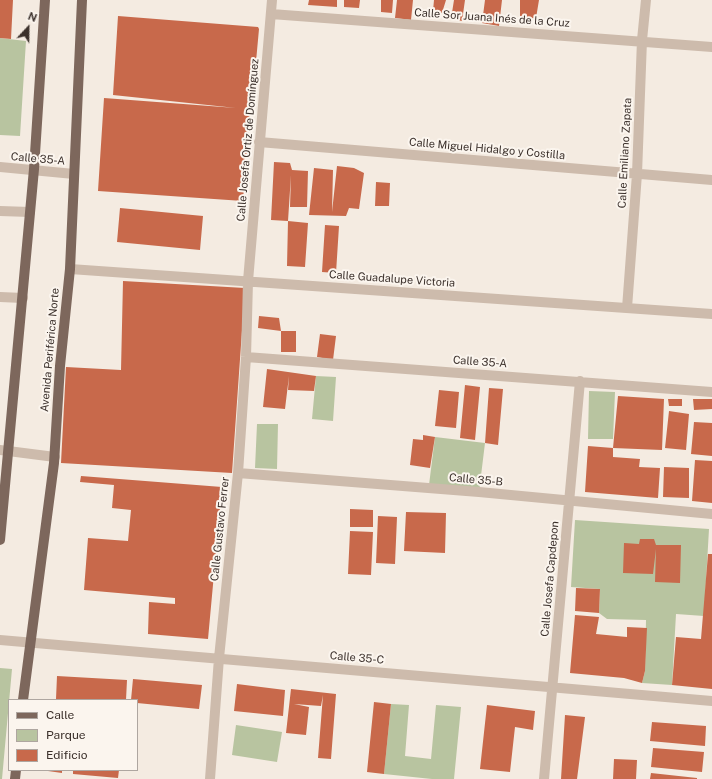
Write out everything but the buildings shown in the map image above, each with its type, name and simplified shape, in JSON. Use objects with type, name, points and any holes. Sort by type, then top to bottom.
[{"type":"main road","points":[[0,534],[4,450],[23,298],[34,170],[45,0]]},
{"type":"main road","name":"Avenida Periférica Norte","points":[[23,699],[55,457],[60,366],[70,269],[82,0]]},
{"type":"street","name":"Calle Josefa Ortiz de Domínguez","points":[[248,281],[272,0]]},
{"type":"street","name":"Calle Emiliano Zapata","points":[[626,308],[637,174],[642,40],[646,0]]},
{"type":"street","name":"Calle Sor Juana Inés de la Cruz","points":[[271,14],[642,40],[712,47]]},
{"type":"street","name":"Calle Miguel Hidalgo y Costilla","points":[[260,142],[712,180]]},
{"type":"street","name":"Calle 35-A","points":[[0,167],[74,174]]},
{"type":"street","points":[[0,211],[30,212]]},
{"type":"street","name":"Calle Guadalupe Victoria","points":[[70,269],[712,314]]},
{"type":"street","name":"Calle Gustavo Ferrer","points":[[210,779],[219,658],[238,473],[246,358],[248,281]]},
{"type":"street","points":[[0,297],[23,298]]},
{"type":"street","name":"Calle 35-A","points":[[246,358],[580,381],[712,392]]},
{"type":"street","name":"Calle Josefa Capdepon","points":[[544,779],[580,381]]},
{"type":"street","points":[[4,450],[55,457]]},
{"type":"street","name":"Calle 35-B","points":[[238,473],[570,500],[712,514]]},
{"type":"street","name":"Calle 35-C","points":[[0,640],[30,644],[219,658],[712,701]]},
{"type":"green space","points":[[0,38],[26,41],[20,136],[0,135]]},
{"type":"green space","points":[[316,376],[336,377],[333,421],[312,419]]},
{"type":"green space","points":[[589,391],[615,392],[613,439],[588,439]]},
{"type":"green space","points":[[257,424],[278,424],[277,469],[255,468]]},
{"type":"green space","points":[[435,437],[485,443],[479,492],[429,485]]},
{"type":"green space","points":[[575,520],[709,529],[704,616],[676,614],[672,685],[642,683],[645,671],[646,620],[607,619],[599,613],[600,589],[571,587]]},
{"type":"green space","points":[[0,668],[12,669],[9,699],[8,699],[2,779],[0,779]]},
{"type":"green space","points":[[391,704],[409,705],[405,756],[431,759],[436,705],[461,707],[454,779],[432,779],[384,774]]},
{"type":"green space","points":[[236,725],[282,732],[277,762],[232,755]]}]
